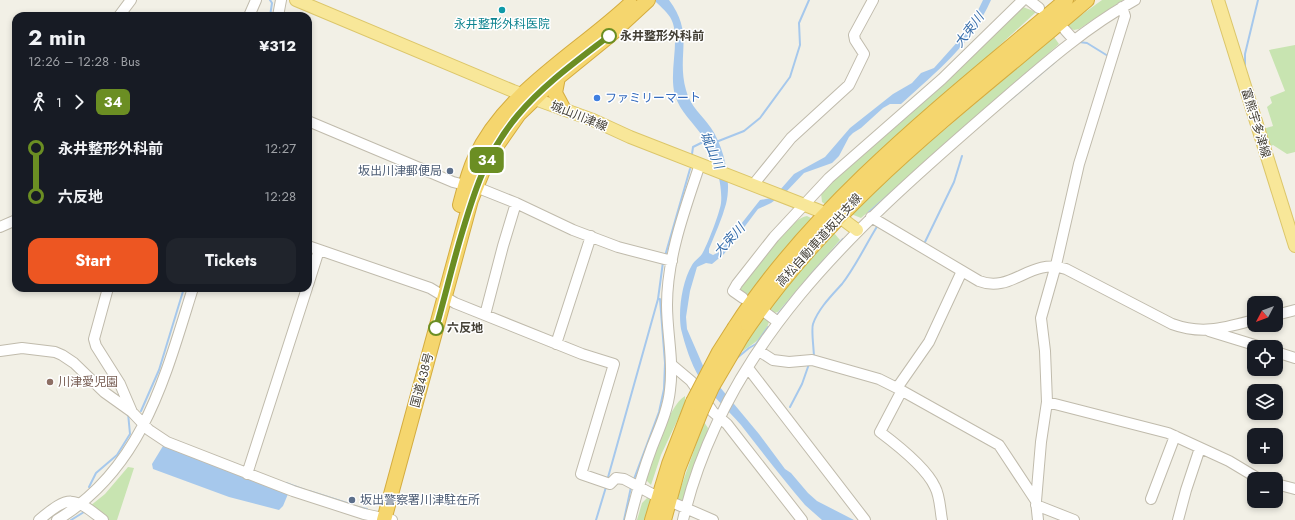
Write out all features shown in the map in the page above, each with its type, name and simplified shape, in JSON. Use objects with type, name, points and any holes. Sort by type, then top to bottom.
[{"type":"highway","name":"国道438号","points":[[382,519],[440,295],[471,187],[479,151],[501,119],[634,0]]},
{"type":"highway","name":"国道438号","points":[[528,96],[558,77],[609,36],[648,0]]},
{"type":"highway","points":[[978,76],[1054,0]]},
{"type":"highway","points":[[978,76],[1066,0]]},
{"type":"highway","points":[[1063,26],[1087,0]]},
{"type":"highway","points":[[1063,26],[1095,0]]},
{"type":"highway","name":"高松自動車道坂出支線","points":[[652,520],[669,464],[697,406],[719,352],[793,266],[850,204],[979,89],[1063,26]]},
{"type":"highway","name":"高松自動車道坂出支線","points":[[738,331],[760,291],[787,257],[842,197],[908,136],[978,76]]},
{"type":"highway","points":[[558,77],[555,93],[563,108]]},
{"type":"highway","name":"高松自動車道坂出支線","points":[[664,520],[697,406]]},
{"type":"main road","name":"城山川津線","points":[[296,0],[528,96],[563,108],[820,211]]},
{"type":"main road","name":"富熊宇多津線","points":[[1218,0],[1295,246]]},
{"type":"main road","points":[[845,221],[857,230]]},
{"type":"street","points":[[123,12],[131,0]]},
{"type":"street","points":[[251,12],[256,0]]},
{"type":"street","points":[[279,12],[282,0]]},
{"type":"street","points":[[755,186],[791,138],[849,85],[864,54],[855,40],[854,35],[873,0]]},
{"type":"street","points":[[743,298],[733,291],[737,284],[801,204],[854,155],[942,79],[1022,0]]},
{"type":"street","points":[[1029,0],[1039,8]]},
{"type":"street","points":[[683,520],[719,416],[747,369],[778,322],[810,282],[857,230],[958,139],[1074,40],[1122,7],[1135,0]]},
{"type":"street","points":[[1038,520],[1036,503],[1041,442],[1047,402],[1045,351],[1041,318],[1056,265],[1079,164],[1125,16],[1122,7]]},
{"type":"street","points":[[1063,26],[1074,40]]},
{"type":"street","points":[[312,123],[453,182],[516,203],[618,247],[666,260]]},
{"type":"street","points":[[630,520],[639,486],[666,409],[670,391],[672,365],[667,305],[666,260],[678,235],[705,166]]},
{"type":"street","points":[[485,315],[516,203]]},
{"type":"street","points":[[871,217],[985,284],[999,285],[1037,268],[1046,265],[1056,265],[1172,324],[1187,330],[1209,331],[1247,343]]},
{"type":"street","points":[[0,227],[12,222]]},
{"type":"street","points":[[556,344],[591,236]]},
{"type":"street","points":[[312,247],[430,288],[450,301],[556,344],[614,364],[581,474],[610,484],[619,478],[639,486],[654,495]]},
{"type":"street","points":[[312,274],[319,250]]},
{"type":"street","points":[[942,520],[938,495],[933,482],[899,447],[880,432],[899,390],[929,342],[962,270]]},
{"type":"street","points":[[107,292],[94,339],[96,346],[120,384],[128,409]]},
{"type":"street","points":[[57,520],[80,504],[100,480],[123,461],[143,424],[170,363],[192,292]]},
{"type":"street","points":[[248,471],[306,292]]},
{"type":"street","points":[[1283,313],[1295,310]]},
{"type":"street","points":[[766,313],[778,322]]},
{"type":"street","points":[[1209,331],[1247,322]]},
{"type":"street","points":[[0,351],[22,348],[55,352],[74,364],[104,392],[128,409],[143,424],[167,442],[248,471],[293,491],[382,519]]},
{"type":"street","points":[[759,351],[772,360],[789,362],[812,360],[879,379],[999,445],[1036,503],[1074,520]]},
{"type":"street","points":[[1283,354],[1295,358]]},
{"type":"street","points":[[672,365],[691,381],[742,442],[802,520]]},
{"type":"street","points":[[747,369],[865,520]]},
{"type":"street","points":[[1047,402],[1134,423],[1175,436],[1229,461],[1247,472]]},
{"type":"street","points":[[1151,499],[1175,436]]},
{"type":"street","points":[[1178,520],[1200,448]]},
{"type":"street","points":[[1283,486],[1295,489]]},
{"type":"street","points":[[39,520],[52,508],[61,503],[70,501],[80,504],[103,520]]},
{"type":"street","points":[[676,504],[713,520]]},
{"type":"green space","points":[[1102,0],[1123,0],[1079,29],[1074,30],[1066,26]]},
{"type":"green space","points":[[1023,7],[1036,12],[826,205],[822,202],[821,193],[834,178]]},
{"type":"green space","points":[[1054,37],[1059,44],[861,218],[851,214],[897,170]]},
{"type":"green space","points":[[1295,45],[1295,152],[1287,154],[1273,145],[1271,146],[1263,129],[1273,126],[1267,107],[1272,103],[1270,97],[1285,91],[1269,50]]},
{"type":"green space","points":[[807,216],[813,219],[748,296],[741,291],[740,286],[772,246],[791,226]]},
{"type":"green space","points":[[834,233],[840,240],[778,312],[774,313],[768,310],[809,260]]},
{"type":"green space","points":[[764,316],[769,322],[764,333],[740,353]]},
{"type":"green space","points":[[685,396],[685,404],[661,455],[651,485],[647,481],[647,478],[657,446],[672,411],[678,402]]},
{"type":"green space","points":[[704,422],[708,428],[707,434],[686,497],[683,502],[676,501]]},
{"type":"green space","points":[[128,467],[134,468],[117,520],[107,520],[90,506],[105,494]]},
{"type":"green space","points":[[647,498],[651,498],[646,520],[637,520],[642,503]]},
{"type":"water","points":[[654,0],[669,0],[677,12],[683,34],[683,77],[686,90],[693,106],[716,136],[726,164],[728,195],[709,249],[709,253],[713,255],[719,252],[760,200],[771,198],[794,174],[825,157],[850,128],[893,94],[912,83],[921,73],[934,68],[969,29],[983,0],[991,0],[974,31],[940,68],[901,104],[890,104],[883,108],[861,128],[853,133],[849,137],[839,156],[832,163],[804,173],[785,193],[771,203],[758,209],[724,254],[712,264],[706,263],[697,267],[690,291],[686,317],[687,329],[704,368],[759,434],[785,469],[791,473],[808,493],[817,501],[854,520],[822,520],[805,505],[741,425],[704,384],[696,372],[686,348],[680,321],[683,288],[693,263],[702,254],[707,244],[716,221],[721,203],[721,187],[717,168],[707,143],[683,112],[677,101],[673,86],[675,34],[673,25],[670,17]]},
{"type":"water","points":[[163,446],[288,494],[283,506],[279,510],[229,497],[153,469],[152,464]]},
{"type":"waterway","points":[[270,0],[272,3],[271,12]]},
{"type":"waterway","name":"城山川","points":[[716,142],[744,131],[760,118],[790,77],[800,45],[799,23],[809,0]]},
{"type":"waterway","points":[[1245,69],[1245,54],[1258,0]]},
{"type":"waterway","points":[[1079,42],[1087,43],[1108,56]]},
{"type":"waterway","points":[[1010,100],[1056,61]]},
{"type":"waterway","name":"城山川","points":[[692,154],[693,147],[707,140]]},
{"type":"waterway","points":[[924,244],[954,182],[962,156]]},
{"type":"waterway","points":[[665,256],[690,169]]},
{"type":"waterway","points":[[869,212],[910,176]]},
{"type":"waterway","points":[[814,358],[812,331],[815,318],[847,277],[878,225]]},
{"type":"waterway","points":[[778,314],[843,239]]},
{"type":"waterway","points":[[634,479],[659,412],[664,389],[665,363],[660,299],[658,299],[663,262]]},
{"type":"waterway","points":[[141,411],[159,370],[183,292]]},
{"type":"waterway","points":[[607,481],[658,299]]},
{"type":"waterway","points":[[737,358],[756,344],[768,327]]},
{"type":"waterway","points":[[790,407],[802,384],[809,364]]},
{"type":"waterway","points":[[89,487],[96,473],[117,455],[130,434],[128,413]]},
{"type":"waterway","points":[[286,483],[305,490]]},
{"type":"waterway","points":[[596,520],[606,487]]},
{"type":"waterway","points":[[624,520],[631,487]]},
{"type":"waterway","points":[[309,491],[350,504]]},
{"type":"waterway","points":[[354,506],[367,509]]},
{"type":"waterway","points":[[71,520],[84,512]]},
{"type":"bus line","name":"34","points":[[436,328],[471,200],[488,158],[510,125],[534,98],[609,36]]},
{"type":"place","name":"永井整形外科医院","points":[[502,10]]},
{"type":"place","name":"永井整形外科前","points":[[609,36]]},
{"type":"place","name":"ファミリーマート","points":[[597,98]]},
{"type":"place","name":"坂出川津郵便局","points":[[450,171]]},
{"type":"place","name":"六反地","points":[[436,328]]},
{"type":"place","name":"川津愛児園","points":[[50,382]]},
{"type":"place","name":"坂出警察署川津駐在所","points":[[352,500]]},
{"type":"water label","name":"大束川","points":[[969,30]]},
{"type":"water label","name":"大束川","points":[[729,240]]}]
